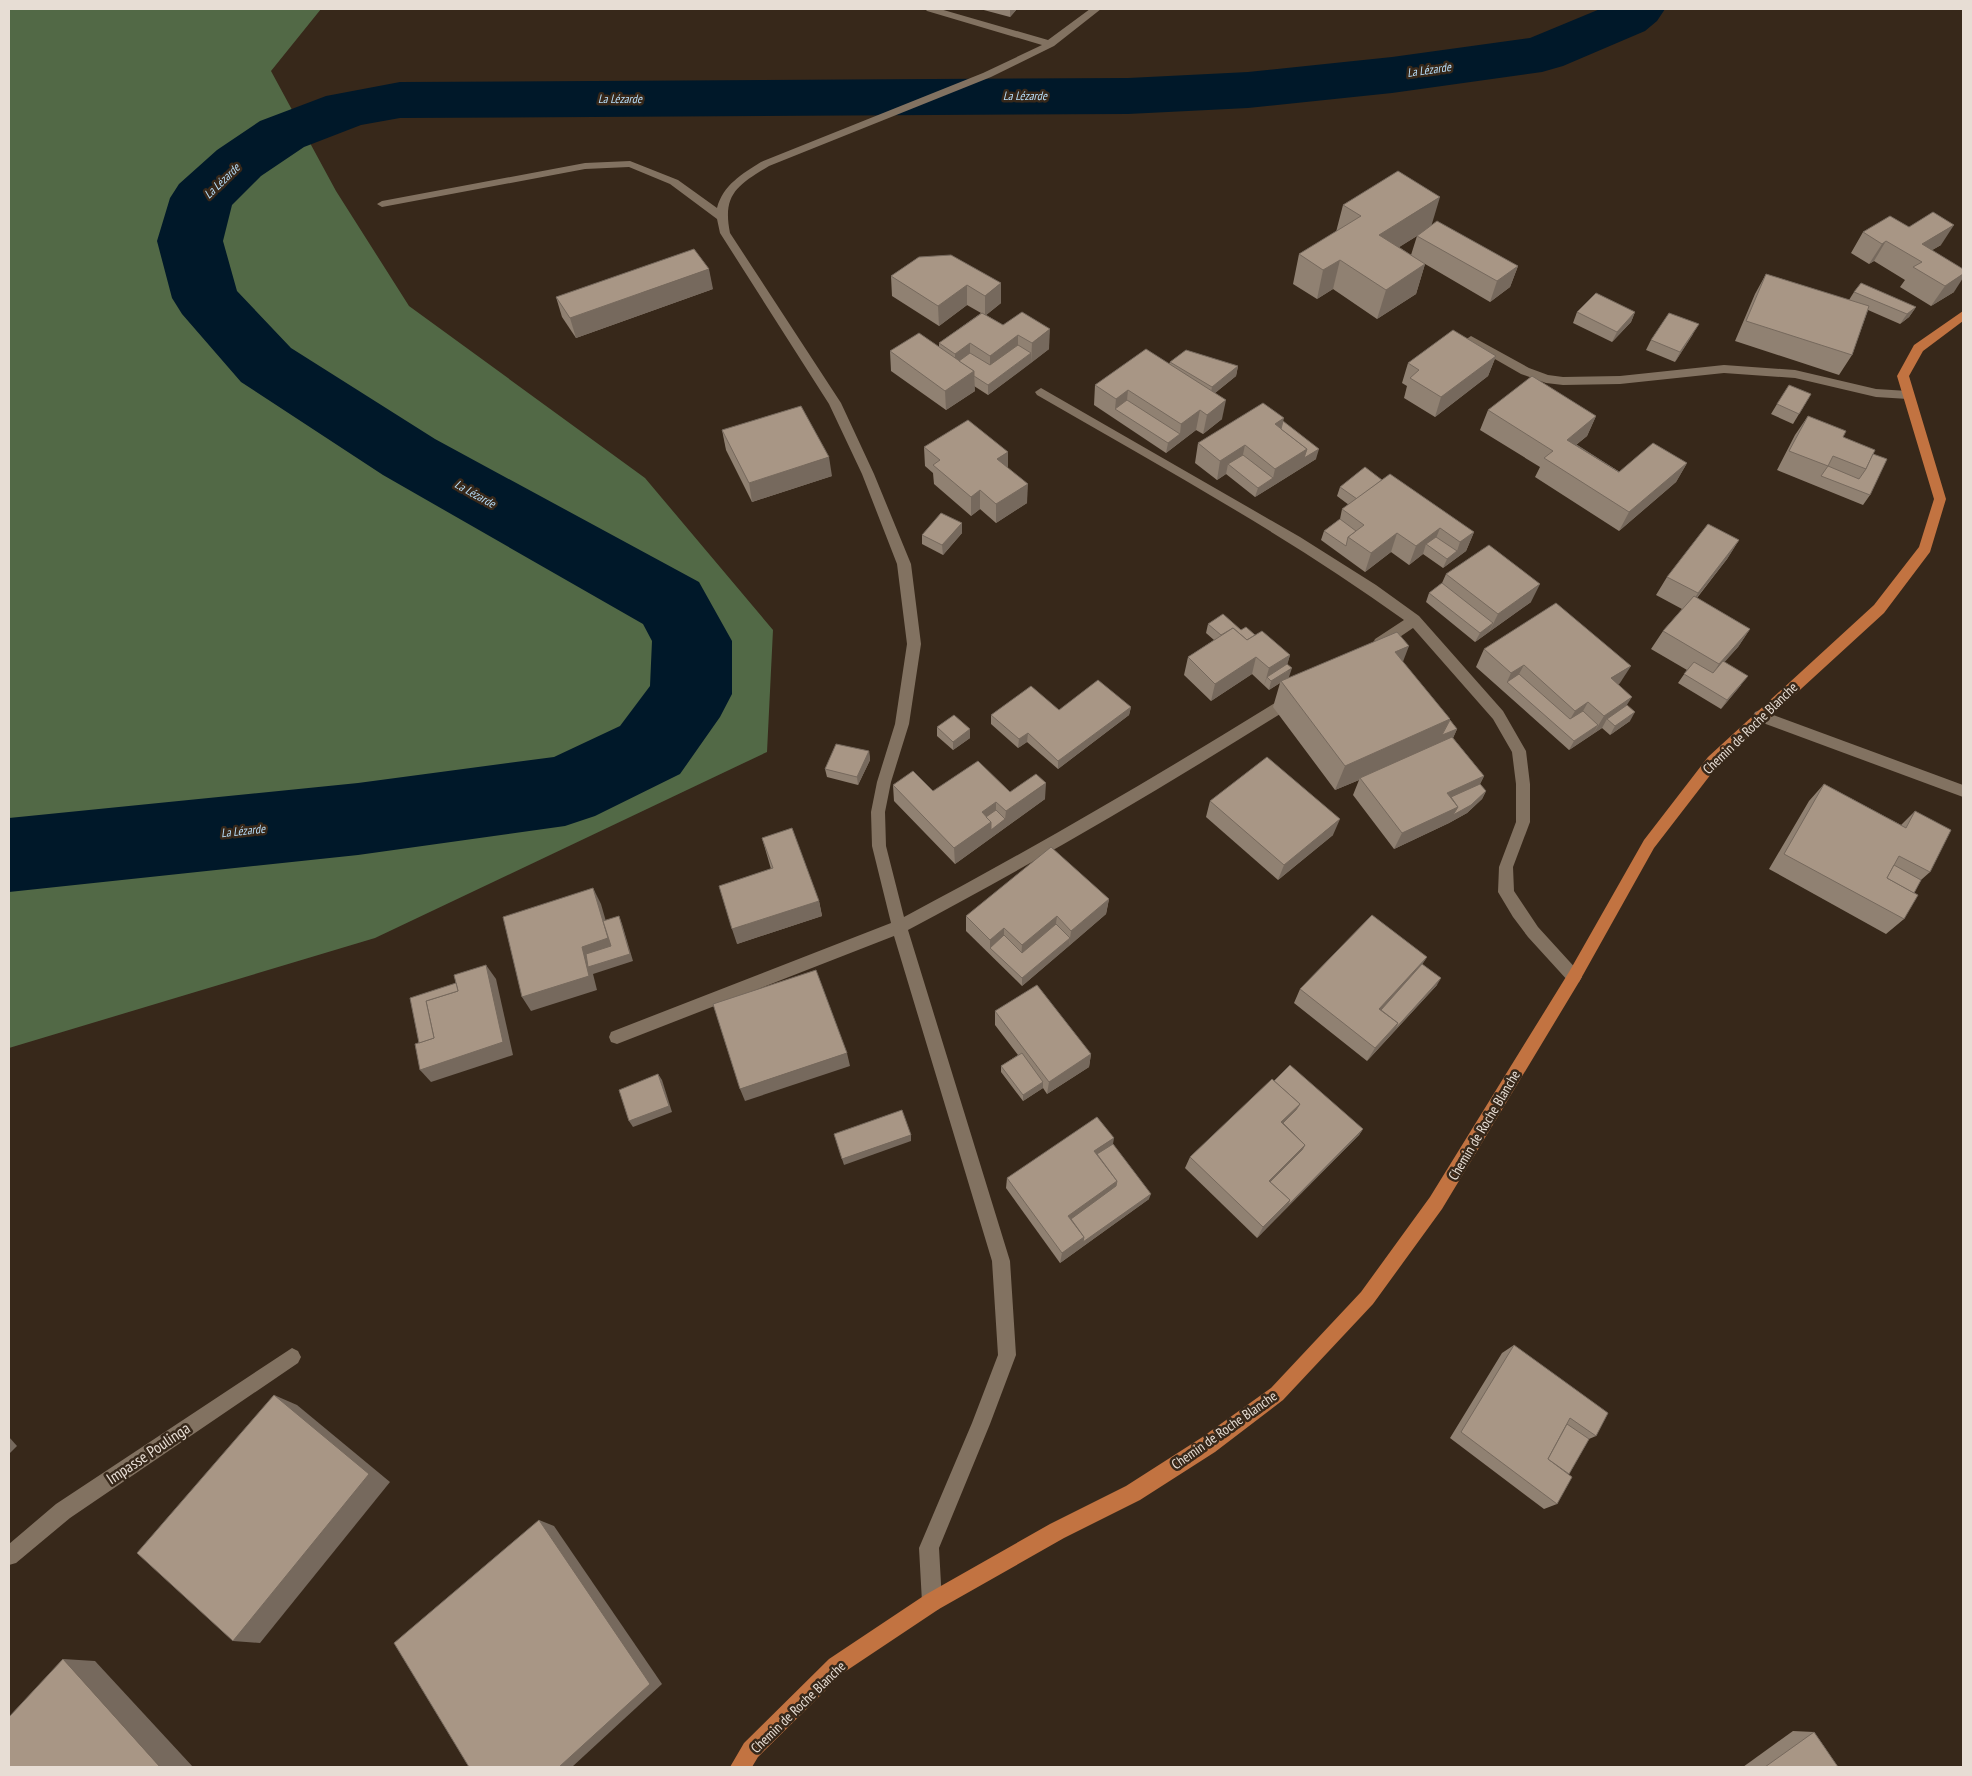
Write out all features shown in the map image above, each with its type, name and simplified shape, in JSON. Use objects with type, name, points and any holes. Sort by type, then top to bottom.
[{"type":"main road","name":"Chemin de Roche Blanche","points":[[740,1767],[751,1750],[836,1666],[932,1602],[1057,1531],[1132,1492],[1208,1445],[1277,1394],[1368,1298],[1436,1203],[1574,977],[1649,844],[1713,761],[1879,609],[1926,549],[1940,499],[1916,424],[1904,376],[1918,348],[1963,315]]},
{"type":"street","points":[[930,9],[1050,44]]},
{"type":"street","points":[[932,1602],[929,1548],[981,1424],[1007,1355],[1001,1261],[899,927],[879,846],[878,812],[884,782],[902,724],[914,644],[904,564],[868,474],[835,404],[725,233],[720,216],[723,199],[737,182],[765,164],[987,75],[1050,44],[1096,9]]},
{"type":"street","points":[[382,204],[584,166],[630,164],[674,182],[720,216]]},
{"type":"street","points":[[1471,340],[1525,371],[1546,379],[1563,381],[1620,380],[1724,369],[1795,374],[1876,393],[1908,395]]},
{"type":"street","points":[[1041,392],[1295,540],[1371,589],[1414,620],[1498,715],[1519,751],[1523,784],[1523,822],[1506,867],[1506,892],[1532,932],[1574,977]]},
{"type":"street","points":[[1364,653],[1414,620]]},
{"type":"street","points":[[617,1037],[899,927],[965,892],[1200,757],[1307,690]]},
{"type":"street","points":[[1760,716],[1963,791]]},
{"type":"street","name":"Impasse Poulinga","points":[[9,1556],[63,1511],[292,1357]]},
{"type":"green space","points":[[9,9],[321,9],[271,71],[336,191],[409,306],[645,478],[773,630],[767,752],[375,938],[9,1048]]},
{"type":"building","points":[[1398,171],[1440,197],[1379,235],[1425,264],[1386,290],[1340,260],[1323,270],[1299,254],[1361,216],[1343,205]]},
{"type":"building","points":[[1933,212],[1954,225],[1922,244],[1963,269],[1963,274],[1945,286],[1913,267],[1922,262],[1886,241],[1882,244],[1863,232],[1890,216],[1909,227]]},
{"type":"building","points":[[1437,221],[1518,266],[1497,281],[1417,236]]},
{"type":"building","points":[[694,249],[709,269],[570,318],[556,297]]},
{"type":"building","points":[[951,255],[1001,283],[985,296],[967,285],[938,306],[891,276],[919,257]]},
{"type":"building","points":[[1766,274],[1869,306],[1852,355],[1746,321]]},
{"type":"building","points":[[1861,283],[1916,307],[1907,314],[1854,292]]},
{"type":"building","points":[[1596,293],[1635,312],[1617,332],[1577,312]]},
{"type":"building","points":[[1022,312],[1050,329],[1032,343],[1018,335],[990,356],[970,343],[955,354],[939,343],[982,313],[1003,325]]},
{"type":"building","points":[[1669,313],[1699,324],[1680,352],[1651,340]]},
{"type":"building","points":[[1453,330],[1496,356],[1441,397],[1410,378],[1419,370],[1408,363]]},
{"type":"building","points":[[919,333],[974,371],[945,391],[890,351]]},
{"type":"building","points":[[1018,345],[1031,353],[988,385],[974,376],[974,371],[959,361],[970,353],[990,365]]},
{"type":"building","points":[[1146,349],[1226,400],[1207,415],[1200,410],[1181,424],[1128,390],[1116,399],[1095,385]]},
{"type":"building","points":[[1186,350],[1238,366],[1212,387],[1170,362]]},
{"type":"building","points":[[1532,376],[1596,416],[1567,440],[1619,472],[1653,443],[1687,463],[1629,512],[1544,458],[1553,451],[1488,410]]},
{"type":"building","points":[[1789,385],[1811,394],[1799,414],[1777,404]]},
{"type":"building","points":[[1127,400],[1180,434],[1168,443],[1115,409]]},
{"type":"building","points":[[1263,403],[1284,418],[1275,424],[1307,449],[1275,469],[1245,445],[1220,461],[1198,443]]},
{"type":"building","points":[[801,406],[829,457],[749,483],[722,430]]},
{"type":"building","points":[[1808,416],[1846,431],[1843,437],[1875,450],[1866,469],[1833,456],[1828,466],[1789,451]]},
{"type":"building","points":[[968,420],[1008,452],[997,459],[1028,484],[996,504],[980,490],[971,497],[933,465],[940,460],[924,447]]},
{"type":"building","points":[[1283,421],[1319,449],[1304,458],[1307,449],[1281,429]]},
{"type":"building","points":[[1873,454],[1887,459],[1870,495],[1821,476],[1828,466],[1859,479]]},
{"type":"building","points":[[1243,455],[1273,478],[1258,488],[1228,464]]},
{"type":"building","points":[[1365,467],[1382,480],[1357,499],[1340,487]]},
{"type":"building","points":[[1390,474],[1474,532],[1460,542],[1440,528],[1416,546],[1397,533],[1371,553],[1348,537],[1364,525],[1342,509]]},
{"type":"building","points":[[941,513],[962,523],[942,545],[922,535]]},
{"type":"building","points":[[1340,519],[1356,531],[1348,537],[1346,546],[1324,531]]},
{"type":"building","points":[[1708,524],[1739,540],[1698,593],[1667,577]]},
{"type":"building","points":[[1436,537],[1457,551],[1447,559],[1426,544]]},
{"type":"building","points":[[1489,545],[1540,584],[1498,614],[1446,574]]},
{"type":"building","points":[[1442,583],[1493,623],[1480,633],[1429,593]]},
{"type":"building","points":[[1694,596],[1750,629],[1719,664],[1663,631]]},
{"type":"building","points":[[1556,603],[1631,666],[1611,678],[1632,697],[1604,716],[1588,702],[1575,711],[1524,665],[1511,673],[1484,649]]},
{"type":"building","points":[[1223,614],[1241,630],[1246,627],[1255,635],[1247,640],[1233,628],[1221,635],[1208,624]]},
{"type":"building","points":[[1233,628],[1247,640],[1262,631],[1290,655],[1269,668],[1256,657],[1215,684],[1188,657]]},
{"type":"building","points":[[1397,632],[1409,646],[1395,652],[1450,719],[1345,766],[1281,681]]},
{"type":"building","points":[[1723,661],[1748,676],[1727,700],[1684,674],[1694,662],[1713,673]]},
{"type":"building","points":[[1287,664],[1292,668],[1271,681],[1267,677]]},
{"type":"building","points":[[1519,674],[1570,719],[1583,711],[1598,725],[1574,741],[1507,682]]},
{"type":"building","points":[[1098,680],[1131,707],[1058,761],[1028,733],[1019,739],[991,715],[1031,686],[1059,710]]},
{"type":"building","points":[[1627,705],[1635,712],[1615,726],[1607,719]]},
{"type":"building","points":[[954,715],[970,729],[953,742],[937,727]]},
{"type":"building","points":[[1450,720],[1457,729],[1442,735]]},
{"type":"building","points":[[1452,737],[1484,776],[1447,793],[1458,807],[1402,833],[1360,778]]},
{"type":"building","points":[[836,744],[869,751],[857,777],[825,769]]},
{"type":"building","points":[[1267,757],[1340,819],[1284,865],[1210,801]]},
{"type":"building","points":[[978,761],[1010,792],[1036,774],[1046,783],[1006,811],[996,802],[982,812],[991,822],[954,848],[893,785],[913,771],[933,791]]},
{"type":"building","points":[[1480,784],[1486,791],[1471,805],[1453,815],[1458,807],[1451,797]]},
{"type":"building","points":[[1824,784],[1906,828],[1915,811],[1951,830],[1930,872],[1899,856],[1887,878],[1918,895],[1904,919],[1784,854]]},
{"type":"building","points":[[996,810],[1005,819],[991,830],[991,822],[986,817]]},
{"type":"building","points":[[792,828],[819,901],[732,929],[719,886],[773,868],[762,838]]},
{"type":"building","points":[[1051,847],[1109,899],[1071,931],[1057,916],[1022,945],[1004,928],[990,940],[966,916]]},
{"type":"building","points":[[1894,865],[1921,880],[1914,893],[1887,878]]},
{"type":"building","points":[[593,888],[608,938],[582,947],[589,976],[522,997],[503,917]]},
{"type":"building","points":[[1372,915],[1427,957],[1379,1009],[1398,1023],[1375,1048],[1300,989]]},
{"type":"building","points":[[619,916],[630,954],[588,967],[586,954],[611,946],[603,921]]},
{"type":"building","points":[[1056,924],[1070,938],[1022,978],[990,948],[1004,935],[1022,953]]},
{"type":"building","points":[[1422,964],[1441,978],[1394,1030],[1398,1023],[1381,1010]]},
{"type":"building","points":[[486,965],[503,1042],[420,1070],[415,1044],[434,1038],[426,1001],[458,991],[454,975]]},
{"type":"building","points":[[816,970],[847,1053],[740,1089],[713,1004]]},
{"type":"building","points":[[456,983],[458,991],[426,1001],[434,1038],[419,1043],[410,998]]},
{"type":"building","points":[[1037,985],[1091,1054],[1049,1082],[995,1011]]},
{"type":"building","points":[[1022,1053],[1043,1082],[1023,1095],[1001,1066]]},
{"type":"building","points":[[1290,1065],[1363,1129],[1287,1206],[1290,1200],[1270,1182],[1305,1145],[1283,1123],[1300,1104],[1274,1081]]},
{"type":"building","points":[[658,1074],[669,1106],[629,1121],[619,1090]]},
{"type":"building","points":[[1272,1079],[1300,1104],[1281,1122],[1305,1145],[1269,1181],[1290,1200],[1263,1227],[1190,1157]]},
{"type":"building","points":[[902,1110],[911,1135],[842,1159],[834,1134]]},
{"type":"building","points":[[1097,1117],[1114,1138],[1094,1151],[1117,1181],[1068,1216],[1084,1237],[1062,1253],[1007,1178]]},
{"type":"building","points":[[1113,1144],[1151,1194],[1083,1242],[1084,1237],[1071,1219],[1116,1186],[1117,1181],[1097,1154]]},
{"type":"building","points":[[1514,1345],[1608,1413],[1596,1436],[1570,1418],[1548,1459],[1572,1477],[1557,1504],[1461,1432]]},
{"type":"building","points":[[274,1395],[369,1474],[233,1641],[137,1553]]},
{"type":"building","points":[[1567,1424],[1589,1439],[1569,1474],[1548,1459]]},
{"type":"building","points":[[539,1520],[650,1684],[559,1767],[469,1767],[394,1643]]},
{"type":"building","points":[[63,1659],[160,1767],[9,1767],[9,1717]]},
{"type":"building","points":[[1814,1732],[1838,1767],[1765,1767]]},
{"type":"waterway","name":"La Lézarde","points":[[9,855],[358,819],[565,791],[650,750],[691,694],[692,641],[671,603],[409,457],[266,365],[206,298],[190,241],[202,198],[239,163],[282,134],[347,109],[400,100],[1128,96],[1248,90],[1392,75],[1542,54],[1625,19],[1637,9]]}]
